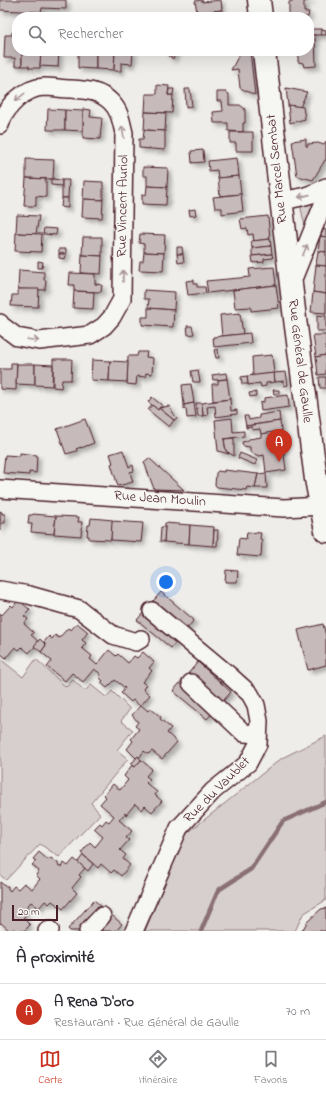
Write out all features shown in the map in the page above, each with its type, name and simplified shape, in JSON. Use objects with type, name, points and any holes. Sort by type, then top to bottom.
[{"type":"main road","points":[[259,0],[260,12]]},
{"type":"main road","name":"Rue Marcel Sembat","points":[[265,56],[291,286]]},
{"type":"main road","name":"Rue Général de Gaulle","points":[[291,286],[326,531]]},
{"type":"street","name":"Rue Vincent Auriol","points":[[0,125],[3,115],[12,103],[26,93],[42,87],[91,91],[102,95],[111,102],[119,113],[124,133],[124,140],[122,299],[112,317],[104,326],[90,335],[39,340],[17,337],[0,323]]},
{"type":"street","points":[[281,201],[307,196],[326,187]]},
{"type":"street","points":[[291,286],[326,197]]},
{"type":"street","name":"Rue Jean Moulin","points":[[0,489],[284,508],[323,506]]},
{"type":"street","points":[[0,590],[29,595],[79,609],[113,635],[136,642],[141,639]]},
{"type":"street","points":[[152,611],[211,660]]},
{"type":"street","points":[[185,631],[209,652],[211,660]]},
{"type":"street","name":"Rue du Vaublet","points":[[134,931],[179,828],[213,791],[248,763],[258,744],[259,721],[256,705],[250,694],[211,660]]},
{"type":"street","points":[[192,683],[244,733],[258,734]]},
{"type":"street","points":[[222,702],[258,734]]},
{"type":"street","points":[[88,931],[102,916]]},
{"type":"shaded area","points":[[319,196],[307,226],[305,226],[301,209],[303,204]]},
{"type":"shaded area","points":[[0,659],[23,677],[36,659],[66,687],[73,680],[85,691],[91,685],[106,697],[112,691],[130,709],[121,721],[133,730],[117,750],[128,759],[91,803],[100,814],[59,857],[40,844],[6,880],[0,875]]},
{"type":"shaded area","points":[[326,736],[326,900],[303,914],[295,931],[145,931],[185,835],[282,758]]},
{"type":"building","points":[[0,0],[66,0],[66,9],[42,8],[41,12],[0,10]]},
{"type":"building","points":[[202,0],[202,2],[221,0],[222,10],[197,12],[195,1]]},
{"type":"building","points":[[295,0],[312,0],[304,2],[304,12],[289,12],[289,2]]},
{"type":"building","points":[[222,10],[223,12],[204,12]]},
{"type":"building","points":[[314,29],[321,29],[321,35],[314,35]]},
{"type":"building","points":[[321,29],[326,30],[326,35],[321,35]]},
{"type":"building","points":[[5,35],[12,35],[12,56],[22,56],[22,66],[15,66],[15,58],[4,58]]},
{"type":"building","points":[[315,35],[316,66],[304,67],[303,63],[298,62],[298,57],[314,56]]},
{"type":"building","points":[[22,56],[41,56],[40,68],[29,68],[29,66],[22,66]]},
{"type":"building","points":[[41,56],[59,56],[58,67],[40,66]]},
{"type":"building","points":[[78,56],[96,56],[96,69],[78,68]]},
{"type":"building","points":[[96,56],[115,56],[114,70],[96,69]]},
{"type":"building","points":[[115,56],[133,56],[132,64],[121,63],[121,71],[114,71]]},
{"type":"building","points":[[238,56],[251,56],[255,95],[240,88],[238,69],[231,70]]},
{"type":"building","points":[[157,85],[169,86],[168,95],[173,95],[172,113],[145,112],[146,94],[157,94]]},
{"type":"building","points":[[286,88],[307,92],[300,107],[288,105]]},
{"type":"building","points":[[169,89],[174,89],[173,95],[168,95]]},
{"type":"building","points":[[185,89],[190,89],[192,106],[186,107]]},
{"type":"building","points":[[217,92],[226,92],[229,94],[229,105],[240,105],[245,109],[245,123],[243,123],[243,132],[228,131],[228,123],[214,123],[213,112],[223,111],[222,101],[217,101]]},
{"type":"building","points":[[288,105],[303,107],[305,119],[290,123]]},
{"type":"building","points":[[48,109],[65,110],[65,130],[47,130]]},
{"type":"building","points":[[83,109],[91,110],[90,117],[102,118],[100,139],[83,138]]},
{"type":"building","points":[[65,110],[83,111],[83,131],[65,130]]},
{"type":"building","points":[[145,112],[166,113],[165,131],[144,130]]},
{"type":"building","points":[[144,130],[165,131],[165,150],[139,148],[139,139],[143,139]]},
{"type":"building","points":[[230,132],[253,132],[253,151],[236,151],[236,143],[230,143]]},
{"type":"building","points":[[306,139],[306,146],[308,146],[308,144],[318,143],[324,145],[326,141],[326,160],[313,180],[297,176],[292,141]]},
{"type":"building","points":[[203,150],[204,162],[192,163],[191,151]]},
{"type":"building","points":[[237,158],[239,176],[218,178],[217,170],[209,171],[208,161]]},
{"type":"building","points":[[26,159],[54,160],[53,179],[26,178]]},
{"type":"building","points":[[143,167],[168,168],[167,187],[147,186],[147,176],[143,176]]},
{"type":"building","points":[[239,176],[241,194],[220,196],[218,178]]},
{"type":"building","points":[[26,178],[46,179],[46,197],[36,196],[36,206],[24,206]]},
{"type":"building","points":[[51,179],[62,180],[62,186],[51,185]]},
{"type":"building","points":[[62,180],[69,180],[68,198],[62,198]]},
{"type":"building","points":[[84,181],[103,182],[103,200],[83,199]]},
{"type":"building","points":[[147,186],[167,187],[166,205],[142,204],[142,194],[146,195]]},
{"type":"building","points":[[241,194],[243,211],[222,214],[222,208],[215,208],[213,197]]},
{"type":"building","points":[[62,198],[68,198],[68,208],[61,207]]},
{"type":"building","points":[[83,199],[103,200],[102,218],[82,217]]},
{"type":"building","points":[[195,209],[196,215],[190,216],[189,210]]},
{"type":"building","points":[[17,215],[39,216],[36,234],[16,233]]},
{"type":"building","points":[[268,216],[270,239],[254,241],[253,234],[248,235],[247,228],[242,229],[240,219]]},
{"type":"building","points":[[44,228],[57,229],[56,235],[43,234]]},
{"type":"building","points":[[324,229],[326,230],[326,237],[320,236]]},
{"type":"building","points":[[16,233],[42,234],[41,252],[15,251]]},
{"type":"building","points":[[140,234],[165,235],[164,253],[144,252],[144,244],[139,243]]},
{"type":"building","points":[[320,236],[326,237],[326,252],[318,251]]},
{"type":"building","points":[[83,237],[102,237],[102,256],[82,255]]},
{"type":"building","points":[[270,239],[271,246],[252,248],[251,241]]},
{"type":"building","points":[[271,246],[272,254],[252,256],[252,248]]},
{"type":"building","points":[[177,247],[182,247],[183,254],[177,254]]},
{"type":"building","points":[[59,249],[66,249],[66,254],[59,254]]},
{"type":"building","points":[[318,251],[326,252],[326,266],[316,265]]},
{"type":"building","points":[[144,252],[164,253],[163,271],[139,270],[140,261],[143,261]]},
{"type":"building","points":[[59,254],[66,254],[65,259],[59,258]]},
{"type":"building","points":[[177,254],[183,254],[184,262],[178,263]]},
{"type":"building","points":[[272,254],[273,258],[264,259],[264,262],[253,263],[252,256]]},
{"type":"building","points":[[82,255],[102,256],[101,274],[81,273]]},
{"type":"building","points":[[38,261],[43,262],[42,268],[38,268]]},
{"type":"building","points":[[316,265],[326,266],[326,294],[313,292]]},
{"type":"building","points":[[274,267],[276,285],[208,293],[206,281],[250,277],[249,269]]},
{"type":"building","points":[[19,270],[44,272],[44,280],[46,280],[45,290],[18,289]]},
{"type":"building","points":[[70,273],[95,274],[95,284],[102,285],[101,292],[74,291],[74,285],[69,285]]},
{"type":"building","points":[[194,280],[194,284],[197,284],[197,287],[205,287],[206,293],[188,295],[186,281]]},
{"type":"building","points":[[276,285],[279,308],[251,311],[251,307],[235,308],[233,290]]},
{"type":"building","points":[[18,289],[39,289],[38,307],[11,306],[12,295],[18,295]]},
{"type":"building","points":[[144,290],[175,292],[174,310],[148,308],[149,299],[144,299]]},
{"type":"building","points":[[74,291],[94,292],[93,309],[73,308]]},
{"type":"building","points":[[313,292],[326,294],[326,313],[311,312]]},
{"type":"building","points":[[148,308],[174,310],[173,327],[142,325],[142,317],[148,317]]},
{"type":"building","points":[[240,313],[243,334],[222,336],[220,315]]},
{"type":"building","points":[[317,315],[326,316],[326,331],[317,331]]},
{"type":"building","points":[[187,326],[192,326],[194,334],[188,335]]},
{"type":"building","points":[[250,333],[251,343],[214,347],[213,337]]},
{"type":"building","points":[[313,335],[326,335],[326,355],[316,357]]},
{"type":"building","points":[[218,349],[219,358],[216,358],[214,350]]},
{"type":"building","points":[[138,352],[147,352],[146,357],[153,358],[152,374],[146,373],[145,377],[137,376],[136,385],[127,384],[128,356],[137,356]]},
{"type":"building","points":[[272,355],[274,373],[253,376],[252,357]]},
{"type":"building","points":[[326,355],[326,374],[318,375],[316,357]]},
{"type":"building","points":[[53,359],[72,359],[71,380],[62,380],[61,388],[53,387]]},
{"type":"building","points":[[92,360],[110,361],[109,381],[91,380]]},
{"type":"building","points":[[110,361],[128,362],[127,382],[109,381]]},
{"type":"building","points":[[11,363],[17,363],[16,390],[0,389],[0,369],[11,369]]},
{"type":"building","points":[[17,364],[35,364],[35,385],[16,384]]},
{"type":"building","points":[[35,364],[53,365],[52,386],[35,385]]},
{"type":"building","points":[[198,370],[200,382],[193,382],[191,371]]},
{"type":"building","points":[[286,372],[288,385],[284,386],[284,381],[275,382],[274,373]]},
{"type":"building","points":[[226,373],[227,379],[213,380],[212,375]]},
{"type":"building","points":[[274,373],[275,382],[266,383],[266,386],[261,387],[260,383],[248,385],[247,376]]},
{"type":"building","points":[[247,376],[248,384],[242,384],[241,377]]},
{"type":"building","points":[[319,377],[326,377],[326,388],[320,388]]},
{"type":"building","points":[[227,379],[230,399],[213,401],[212,384],[218,384],[218,380]]},
{"type":"building","points":[[191,384],[194,403],[184,405],[182,385]]},
{"type":"building","points":[[273,390],[279,390],[279,394],[274,394]]},
{"type":"building","points":[[256,392],[256,396],[250,397],[249,393]]},
{"type":"building","points":[[288,395],[289,407],[261,411],[260,403],[264,402],[264,398]]},
{"type":"building","points":[[152,397],[164,407],[160,407],[158,410],[148,402]]},
{"type":"building","points":[[230,399],[231,411],[237,410],[237,414],[216,417],[215,406],[207,407],[208,415],[203,416],[202,403]]},
{"type":"building","points":[[194,403],[196,417],[187,418],[184,405]]},
{"type":"building","points":[[196,403],[202,403],[203,416],[198,416]]},
{"type":"building","points":[[152,405],[158,410],[159,408],[174,420],[169,427],[148,410]]},
{"type":"building","points":[[169,406],[177,419],[174,420],[159,408]]},
{"type":"building","points":[[279,412],[280,421],[246,426],[244,416],[248,416],[249,420],[259,418],[259,415]]},
{"type":"building","points":[[232,418],[233,432],[244,431],[244,436],[224,439],[226,451],[229,454],[218,451],[215,420]]},
{"type":"building","points":[[85,419],[94,443],[76,449],[77,451],[66,454],[57,429]]},
{"type":"building","points":[[280,421],[281,431],[261,434],[260,429],[252,430],[252,427],[246,428],[246,426]]},
{"type":"building","points":[[281,431],[286,470],[266,473],[264,455],[259,456],[250,452],[250,447],[243,446],[242,442],[261,437],[261,434]]},
{"type":"building","points":[[234,438],[234,456],[226,451],[224,439]]},
{"type":"building","points":[[123,450],[129,467],[133,465],[134,471],[130,472],[133,482],[118,486],[111,464],[113,463],[110,454]]},
{"type":"building","points":[[20,453],[37,455],[36,473],[29,472],[29,475],[3,473],[5,455],[20,456]]},
{"type":"building","points":[[240,453],[257,460],[255,465],[238,458]]},
{"type":"building","points":[[149,458],[184,490],[154,489],[144,462]]},
{"type":"building","points":[[224,470],[258,474],[255,488],[247,487],[246,490],[217,487],[215,485],[216,473],[218,471],[224,472]]},
{"type":"building","points":[[266,473],[267,488],[255,488],[258,474]]},
{"type":"building","points":[[0,511],[2,514],[5,514],[5,523],[2,523],[1,530]]},
{"type":"building","points":[[29,515],[56,516],[54,534],[31,532],[32,524],[28,524]]},
{"type":"building","points":[[56,516],[79,517],[78,522],[82,522],[81,536],[54,534]]},
{"type":"building","points":[[91,518],[113,520],[111,540],[89,539],[89,536],[87,536],[88,525],[90,525]]},
{"type":"building","points":[[112,521],[143,523],[141,542],[111,540]]},
{"type":"building","points":[[165,523],[190,525],[189,544],[164,542]]},
{"type":"building","points":[[190,525],[214,527],[213,546],[189,544]]},
{"type":"building","points":[[161,527],[165,527],[164,542],[160,542]]},
{"type":"building","points":[[214,530],[218,530],[217,546],[213,546]]},
{"type":"building","points":[[247,532],[261,533],[261,557],[237,555],[239,538],[246,539]]},
{"type":"building","points":[[226,570],[238,571],[237,582],[225,582]]},
{"type":"building","points":[[161,592],[194,620],[171,648],[137,620]]},
{"type":"building","points":[[19,600],[30,610],[24,616],[28,619],[24,624],[34,633],[31,635],[39,642],[29,653],[22,647],[19,650],[15,647],[6,658],[0,653],[0,613],[2,615],[11,605],[13,607]]},
{"type":"building","points":[[77,623],[88,632],[82,640],[86,643],[82,648],[92,656],[90,659],[97,665],[109,650],[116,656],[118,654],[128,663],[134,656],[137,658],[143,652],[154,662],[149,668],[152,671],[142,682],[146,685],[143,689],[150,695],[141,705],[148,711],[150,708],[161,717],[160,719],[171,728],[167,733],[177,742],[162,759],[152,751],[148,754],[144,751],[139,758],[138,756],[136,758],[127,749],[133,741],[131,739],[139,729],[135,726],[138,722],[132,715],[140,706],[133,700],[131,702],[121,693],[125,688],[115,680],[107,688],[101,683],[103,681],[99,677],[101,674],[94,669],[83,682],[72,673],[65,681],[47,667],[52,661],[41,652],[46,645],[44,642],[49,636],[52,639],[55,635],[59,638],[68,628],[71,630]]},
{"type":"building","points":[[323,624],[326,636],[326,665],[308,670],[298,630]]},
{"type":"building","points":[[40,639],[46,645],[41,652],[34,646]]},
{"type":"building","points":[[198,662],[231,692],[207,719],[173,691]]},
{"type":"building","points":[[138,756],[141,760],[135,767],[131,764]]},
{"type":"building","points":[[141,760],[152,769],[146,776],[150,779],[146,783],[157,792],[155,795],[162,801],[152,812],[145,806],[142,810],[135,804],[126,815],[125,813],[119,820],[132,831],[126,838],[129,840],[120,850],[126,855],[123,859],[130,865],[121,876],[114,870],[111,873],[101,864],[98,868],[81,853],[90,842],[95,847],[103,837],[94,829],[100,823],[102,825],[106,820],[109,822],[114,816],[100,804],[106,797],[104,795],[113,784],[120,790],[128,780],[124,776],[132,765],[135,767]]},
{"type":"building","points":[[39,852],[48,860],[51,858],[58,862],[58,865],[61,867],[64,863],[68,866],[74,859],[85,868],[79,875],[81,877],[72,888],[77,893],[63,909],[52,901],[49,904],[45,901],[39,908],[31,902],[23,911],[26,915],[23,918],[30,925],[24,931],[16,931],[14,929],[10,931],[1,923],[0,924],[0,882],[5,886],[8,886],[10,891],[14,886],[18,889],[24,883],[32,889],[40,879],[36,875],[39,871],[32,865],[36,861],[33,859]]},
{"type":"building","points":[[83,855],[93,864],[88,871],[78,862]]},
{"type":"building","points":[[94,900],[122,924],[116,931],[70,931],[68,929]]},
{"type":"building","points":[[326,908],[326,931],[302,931],[307,922],[321,909]]},
{"type":"waterway","points":[[201,931],[217,893],[220,889],[251,869],[283,821],[326,802]]},
{"type":"place","name":"A Rena D'oro","points":[[279,462]]}]
